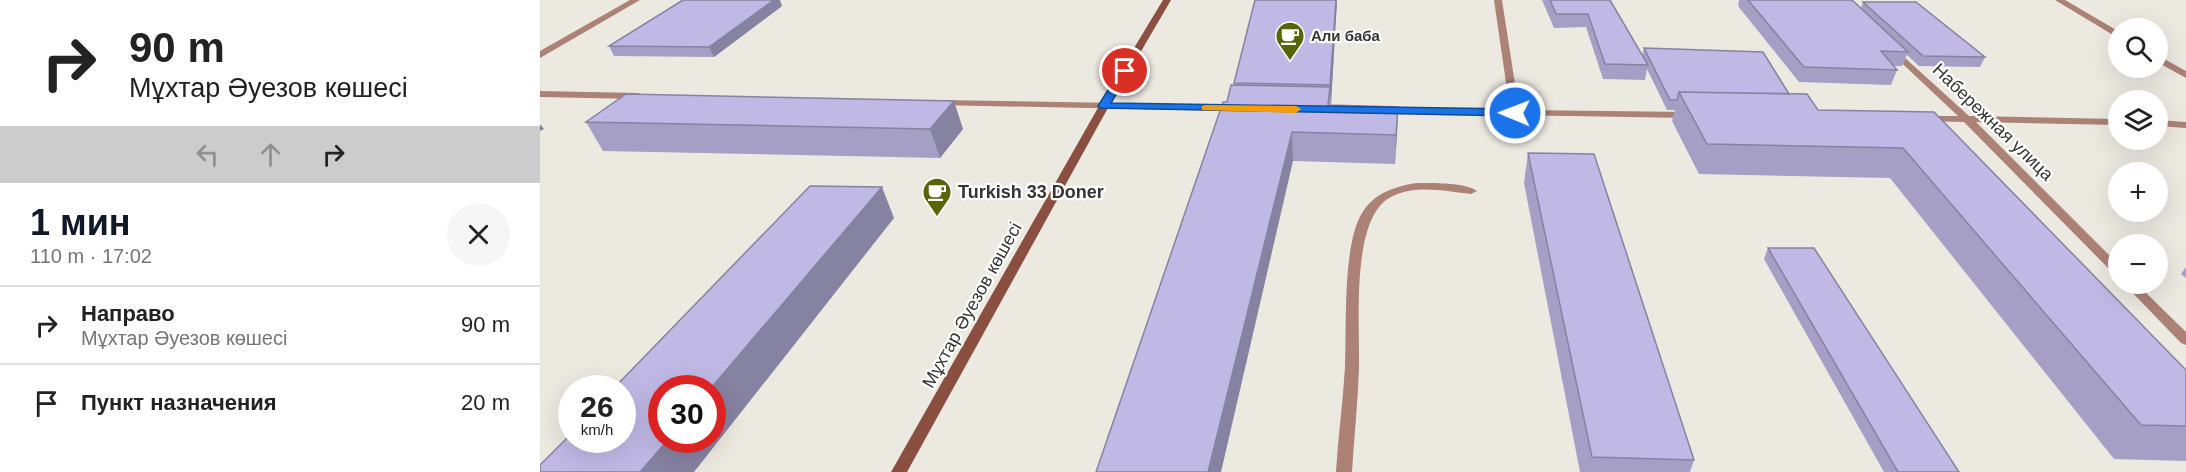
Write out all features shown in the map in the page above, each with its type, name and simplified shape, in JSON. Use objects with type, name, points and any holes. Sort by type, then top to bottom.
[{"type":"main road","name":"Мұхтар Әуезов көшесі","points":[[899,472],[1104,106],[1167,0]]},
{"type":"street","points":[[540,55],[636,0]]},
{"type":"street","points":[[1498,0],[1515,113]]},
{"type":"street","points":[[2059,0],[2108,29]]},
{"type":"street","name":"Набережная улица","points":[[1883,40],[1968,120],[2108,261]]},
{"type":"street","points":[[2168,64],[2186,75]]},
{"type":"street","points":[[540,94],[646,96]]},
{"type":"street","points":[[928,102],[1242,108]]},
{"type":"street","points":[[1374,111],[1699,116]]},
{"type":"street","points":[[1921,119],[2018,118],[2108,122]]},
{"type":"street","points":[[2168,124],[2186,125]]},
{"type":"street","points":[[1344,472],[1352,366],[1352,319],[1359,242],[1367,214],[1385,196],[1406,188],[1433,186],[1471,191]]},
{"type":"street","points":[[2140,294],[2186,340]]},
{"type":"building","points":[[683,0],[774,0],[709,47],[609,46]]},
{"type":"building","points":[[1255,0],[1336,0],[1330,85],[1234,83]]},
{"type":"building","points":[[1550,0],[1610,0],[1648,65],[1605,64],[1588,14],[1556,14]]},
{"type":"building","points":[[1748,0],[1852,0],[1908,52],[1881,51],[1897,70],[1804,67]]},
{"type":"building","points":[[1863,2],[1916,2],[1985,57],[1923,56]]},
{"type":"building","points":[[1644,48],[1763,52],[1789,94],[1679,92],[1677,100],[1670,100]]},
{"type":"building","points":[[1231,85],[1330,87],[1328,105],[1398,107],[1396,135],[1292,132],[1208,472],[1096,472],[1223,102],[1227,102]]},
{"type":"building","points":[[1679,92],[1807,94],[1818,110],[1934,112],[2108,290],[2108,294],[2112,294],[2186,370],[2186,426],[2141,425],[1903,148],[1707,144]]},
{"type":"building","points":[[626,94],[954,101],[930,129],[586,122]]},
{"type":"building","points":[[1528,153],[1594,154],[1694,460],[1592,457]]},
{"type":"building","points":[[810,186],[882,187],[722,375],[648,375],[648,453],[657,453],[640,472],[540,472],[540,465],[558,447],[558,453],[636,453],[636,375],[627,375]]},
{"type":"building","points":[[1768,248],[1814,248],[1959,472],[1898,472]]},
{"type":"slow traffic","points":[[1205,108],[1296,109]]},
{"type":"place","name":"Али баба","points":[[1290,62]]},
{"type":"place","name":"Turkish 33 Doner","points":[[937,218]]},
{"type":"route","points":[[1125,71],[1104,106],[1515,113]]}]
